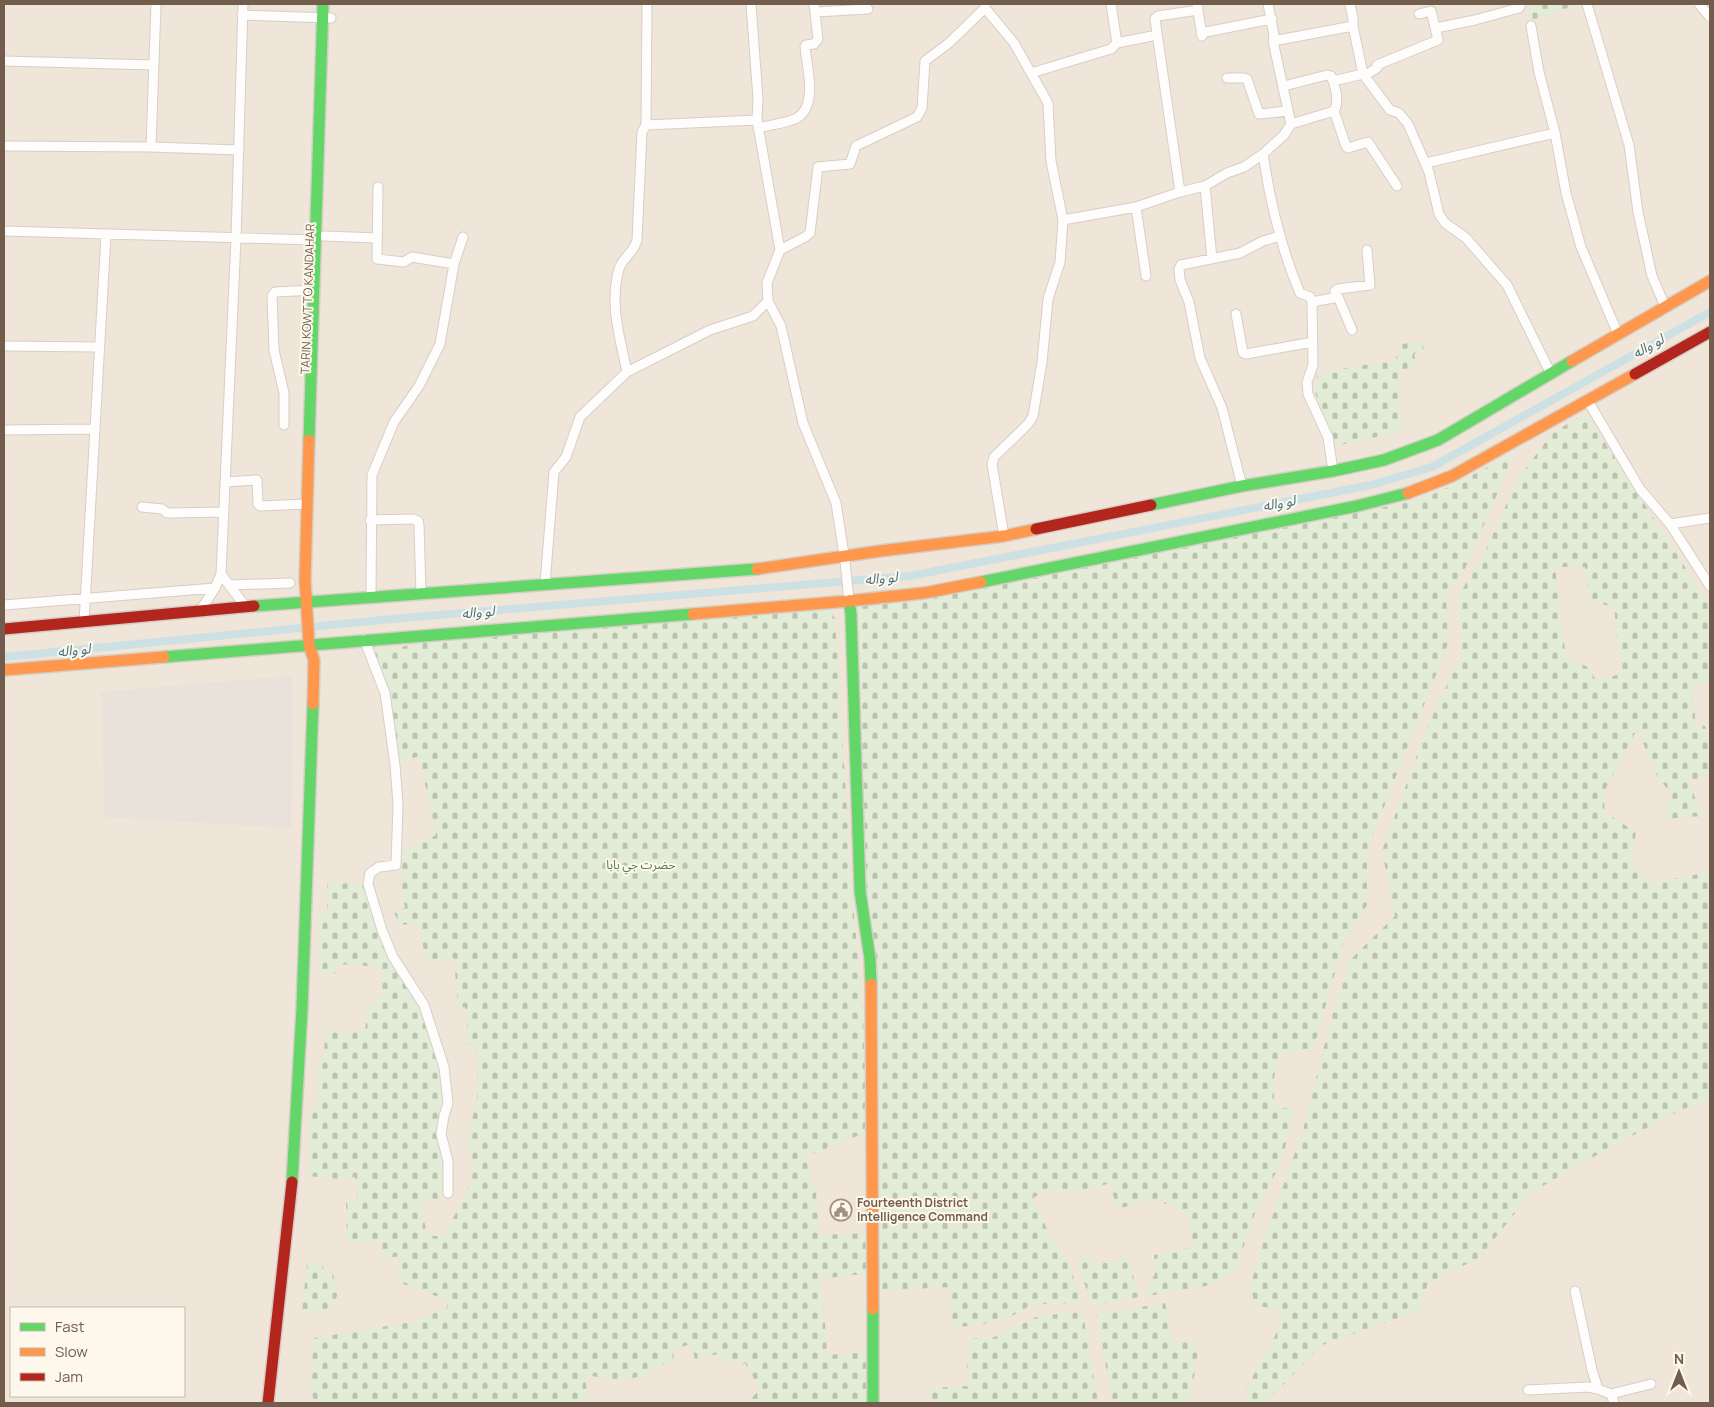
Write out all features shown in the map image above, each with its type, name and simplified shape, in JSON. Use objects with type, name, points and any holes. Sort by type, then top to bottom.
[{"type":"street","points":[[152,147],[156,4]]},
{"type":"street","points":[[200,611],[222,574],[236,238],[243,4]]},
{"type":"street","name":"TARIN KOWT TO KANDAHAR","points":[[306,603],[312,581],[327,18],[323,4]]},
{"type":"street","name":"TARIN KOWT TO KANDAHAR","points":[[327,18],[332,4]]},
{"type":"street","points":[[627,372],[614,313],[619,266],[634,250],[637,240],[642,132],[646,125],[647,4]]},
{"type":"street","points":[[751,4],[758,124],[780,250],[767,283],[768,301],[781,326],[802,423],[836,503],[851,614],[860,890],[870,959],[873,1403]]},
{"type":"street","points":[[1111,4],[1117,43]]},
{"type":"street","points":[[1268,4],[1272,19],[1273,41],[1291,124]]},
{"type":"street","points":[[1350,4],[1353,19],[1352,26],[1363,75],[1390,110],[1399,113],[1408,124],[1426,163],[1439,214],[1445,223],[1466,238],[1507,285],[1551,374]]},
{"type":"street","points":[[1436,28],[1519,8],[1520,4]]},
{"type":"street","points":[[1587,4],[1629,145],[1638,212],[1652,276],[1665,306]]},
{"type":"street","points":[[1699,4],[1710,17]]},
{"type":"street","points":[[780,250],[810,233],[818,167],[850,164],[856,146],[917,117],[922,108],[925,61],[948,43],[985,6],[1014,43],[1048,102],[1051,161],[1063,220],[1060,262],[1048,299],[1042,362],[1033,416],[1028,424],[994,457],[992,464],[1004,536]]},
{"type":"street","points":[[1180,192],[1155,19],[1158,16],[1198,7],[1202,34],[1272,19]]},
{"type":"street","points":[[646,125],[758,124],[796,119],[805,110],[810,92],[805,47],[806,45],[814,44],[818,39],[814,8],[868,9]]},
{"type":"street","points":[[1333,81],[1363,75],[1377,68],[1377,65],[1438,40],[1431,11],[1420,14]]},
{"type":"street","points":[[242,15],[327,18]]},
{"type":"street","points":[[1273,41],[1352,26]]},
{"type":"street","points":[[1531,26],[1539,72],[1555,133],[1566,193],[1581,247],[1618,334]]},
{"type":"street","points":[[1031,73],[1111,49],[1117,43],[1158,35]]},
{"type":"street","points":[[4,61],[154,65]]},
{"type":"street","points":[[1063,220],[1136,207],[1180,192],[1205,186],[1227,173],[1244,167],[1263,154],[1284,135],[1291,124],[1334,111],[1337,108],[1331,76],[1327,75],[1284,86]]},
{"type":"street","points":[[1227,78],[1247,79],[1259,114],[1288,110]]},
{"type":"street","points":[[1334,111],[1346,146],[1348,148],[1368,142],[1397,186]]},
{"type":"street","points":[[1426,163],[1555,133]]},
{"type":"street","points":[[4,146],[152,147],[239,150]]},
{"type":"street","points":[[1263,154],[1280,236],[1294,279],[1300,292],[1310,297],[1312,302],[1313,365],[1307,382],[1308,394],[1328,438],[1333,471]]},
{"type":"street","points":[[1205,186],[1212,259]]},
{"type":"street","points":[[378,187],[377,259],[404,262],[412,257],[454,264]]},
{"type":"street","points":[[1136,207],[1146,276]]},
{"type":"street","points":[[4,231],[236,238],[377,238]]},
{"type":"street","points":[[84,622],[106,235]]},
{"type":"street","points":[[1242,486],[1222,408],[1200,358],[1189,302],[1180,280],[1180,266],[1240,253],[1263,241],[1280,236]]},
{"type":"street","points":[[372,597],[370,520],[372,475],[394,422],[419,386],[440,344],[454,264],[464,237]]},
{"type":"street","name":"TARIN KOWT TO KANDAHAR","points":[[306,603],[305,579],[314,290],[320,238]]},
{"type":"street","points":[[1352,330],[1335,291],[1370,285],[1367,250]]},
{"type":"street","points":[[4,629],[372,597],[746,571],[1004,536],[1242,486],[1333,471],[1384,460],[1438,440],[1710,281]]},
{"type":"street","points":[[284,425],[284,393],[274,350],[272,296],[275,292],[314,290]]},
{"type":"street","points":[[1312,302],[1336,296]]},
{"type":"street","points":[[545,584],[554,472],[566,456],[580,416],[627,372],[710,330],[753,316],[768,301]]},
{"type":"street","points":[[1236,314],[1243,353],[1313,342]]},
{"type":"street","points":[[4,670],[308,640],[364,639],[848,596],[924,593],[1347,508],[1405,494],[1452,476],[1710,332]]},
{"type":"street","points":[[4,346],[99,346]]},
{"type":"street","points":[[1588,401],[1640,488],[1670,524],[1710,586]]},
{"type":"street","points":[[4,430],[95,429]]},
{"type":"street","points":[[226,482],[257,480],[258,504],[260,506],[307,504]]},
{"type":"street","points":[[142,507],[162,509],[167,513],[224,512]]},
{"type":"street","points":[[1670,524],[1710,518]]},
{"type":"street","points":[[370,520],[413,519],[418,521],[421,594]]},
{"type":"street","points":[[222,574],[246,607]]},
{"type":"street","points":[[229,586],[290,583]]},
{"type":"street","points":[[4,605],[215,588]]},
{"type":"street","points":[[268,1403],[282,1246],[296,1124],[304,842],[314,660],[308,640],[306,603]]},
{"type":"street","points":[[364,639],[385,693],[395,765],[398,805],[396,865],[379,866],[370,873],[368,884],[382,930],[393,957],[424,1005],[444,1067],[448,1103],[441,1134],[448,1161],[448,1193]]},
{"type":"street","points":[[260,1403],[282,1246]]},
{"type":"street","points":[[1576,1291],[1592,1370],[1598,1389]]},
{"type":"street","points":[[1528,1390],[1588,1386],[1611,1394],[1651,1384]]},
{"type":"street","points":[[1611,1394],[1614,1403]]},
{"type":"shaded area","points":[[4,4],[1710,4],[1710,1403],[4,1403]]},
{"type":"shaded area","points":[[292,676],[291,828],[105,817],[101,692]]},
{"type":"green space","points":[[1528,4],[1580,4],[1532,20]]},
{"type":"green space","points":[[1421,341],[1424,349],[1414,354],[1417,367],[1398,370],[1402,431],[1335,446],[1315,392],[1317,375],[1350,367],[1395,361],[1402,344]]},
{"type":"green space","points":[[1586,413],[1710,606],[1710,681],[1691,685],[1696,725],[1705,726],[1710,741],[1710,773],[1689,782],[1702,816],[1664,819],[1672,794],[1658,778],[1637,729],[1605,790],[1604,812],[1636,832],[1631,861],[1651,883],[1710,872],[1710,1099],[1681,1110],[1532,1192],[1479,1258],[1428,1283],[1419,1311],[1322,1345],[1277,1391],[1262,1403],[1250,1403],[1245,1393],[1263,1355],[1275,1336],[1282,1314],[1273,1308],[1256,1306],[1250,1288],[1260,1251],[1303,1130],[1333,1012],[1350,960],[1395,916],[1382,851],[1428,725],[1462,654],[1458,597],[1487,547],[1518,479],[1552,433]],"holes":[[[1555,567],[1585,567],[1589,599],[1614,608],[1622,674],[1596,680],[1588,667],[1566,658]]]},
{"type":"green space","points":[[1511,455],[1507,471],[1464,571],[1446,595],[1448,644],[1367,850],[1367,905],[1344,941],[1313,1050],[1279,1054],[1273,1083],[1275,1108],[1294,1108],[1282,1161],[1256,1210],[1235,1272],[1206,1286],[1142,1297],[1155,1274],[1154,1255],[1194,1247],[1185,1209],[1177,1212],[1174,1202],[1164,1204],[1163,1197],[1117,1209],[1110,1183],[1088,1190],[1042,1193],[1033,1198],[1051,1238],[1069,1261],[1081,1303],[1033,1304],[1003,1321],[953,1328],[949,1287],[880,1291],[881,1164],[874,956],[866,889],[859,720],[857,605],[928,598],[1420,500]]},
{"type":"green space","name":"حضرت جي بابا","points":[[830,609],[835,619],[852,893],[863,1012],[867,1132],[805,1157],[816,1193],[819,1235],[869,1233],[870,1273],[819,1279],[827,1355],[871,1352],[872,1403],[749,1403],[760,1389],[745,1363],[740,1366],[737,1360],[720,1363],[718,1354],[695,1359],[691,1344],[674,1349],[673,1364],[666,1362],[648,1374],[623,1381],[585,1375],[588,1403],[315,1403],[310,1388],[314,1338],[412,1322],[447,1308],[447,1300],[398,1282],[400,1256],[381,1259],[381,1241],[347,1244],[346,1202],[358,1201],[355,1177],[340,1179],[308,1176],[311,1110],[317,1108],[319,1060],[324,1058],[325,1031],[365,1032],[368,1004],[377,1004],[378,996],[382,996],[382,967],[339,964],[337,973],[320,974],[318,914],[327,914],[327,883],[363,884],[379,931],[421,1007],[439,1066],[443,1090],[443,1104],[438,1133],[443,1161],[442,1198],[421,1203],[427,1236],[444,1236],[463,1199],[474,1170],[467,1142],[477,1098],[478,1055],[462,1039],[468,1034],[465,1007],[458,1008],[454,958],[426,962],[419,923],[399,925],[394,911],[405,908],[401,883],[402,852],[436,835],[419,756],[399,763],[389,691],[374,651],[437,641],[509,634]]},
{"type":"green space","points":[[1090,1255],[1093,1266],[1128,1257],[1139,1297],[1093,1305],[1075,1260]]},
{"type":"green space","points":[[307,1264],[323,1265],[324,1275],[333,1273],[337,1296],[328,1311],[302,1311]]},
{"type":"green space","points":[[1165,1303],[1173,1342],[1195,1341],[1194,1349],[1198,1350],[1190,1403],[1112,1403],[1097,1314]]},
{"type":"green space","points":[[1073,1312],[1083,1314],[1098,1403],[931,1403],[931,1388],[968,1386],[966,1352],[970,1351],[969,1339],[995,1337],[1036,1317]]},
{"type":"waterway","name":"لو واله","points":[[4,657],[413,617],[910,576],[1371,485],[1432,467],[1710,312]]},
{"type":"traffic: fast","points":[[309,440],[323,4]]},
{"type":"traffic: fast","points":[[1151,505],[1384,460],[1438,440],[1572,361]]},
{"type":"traffic: fast","points":[[981,582],[1357,506],[1408,493]]},
{"type":"traffic: fast","points":[[254,606],[757,569]]},
{"type":"traffic: fast","points":[[849,601],[851,614],[860,891],[870,959],[871,984]]},
{"type":"traffic: fast","points":[[164,657],[693,614]]},
{"type":"traffic: fast","points":[[292,1182],[302,1009],[313,704]]},
{"type":"traffic: fast","points":[[873,1309],[873,1403]]},
{"type":"traffic: slow","points":[[1572,361],[1710,281]]},
{"type":"traffic: slow","points":[[1408,493],[1452,476],[1635,374]]},
{"type":"traffic: slow","points":[[309,440],[305,579],[309,645],[314,660],[313,704]]},
{"type":"traffic: slow","points":[[757,569],[880,551],[1004,536],[1036,529]]},
{"type":"traffic: slow","points":[[693,614],[924,593],[981,582]]},
{"type":"traffic: slow","points":[[4,670],[164,657]]},
{"type":"traffic: slow","points":[[871,984],[873,1309]]},
{"type":"traffic: jam","points":[[1635,374],[1710,332]]},
{"type":"traffic: jam","points":[[1036,529],[1151,505]]},
{"type":"traffic: jam","points":[[4,629],[254,606]]},
{"type":"traffic: jam","points":[[268,1403],[292,1182]]},
{"type":"place","name":"Fourteenth District Intelligence Command","points":[[841,1210]]}]
